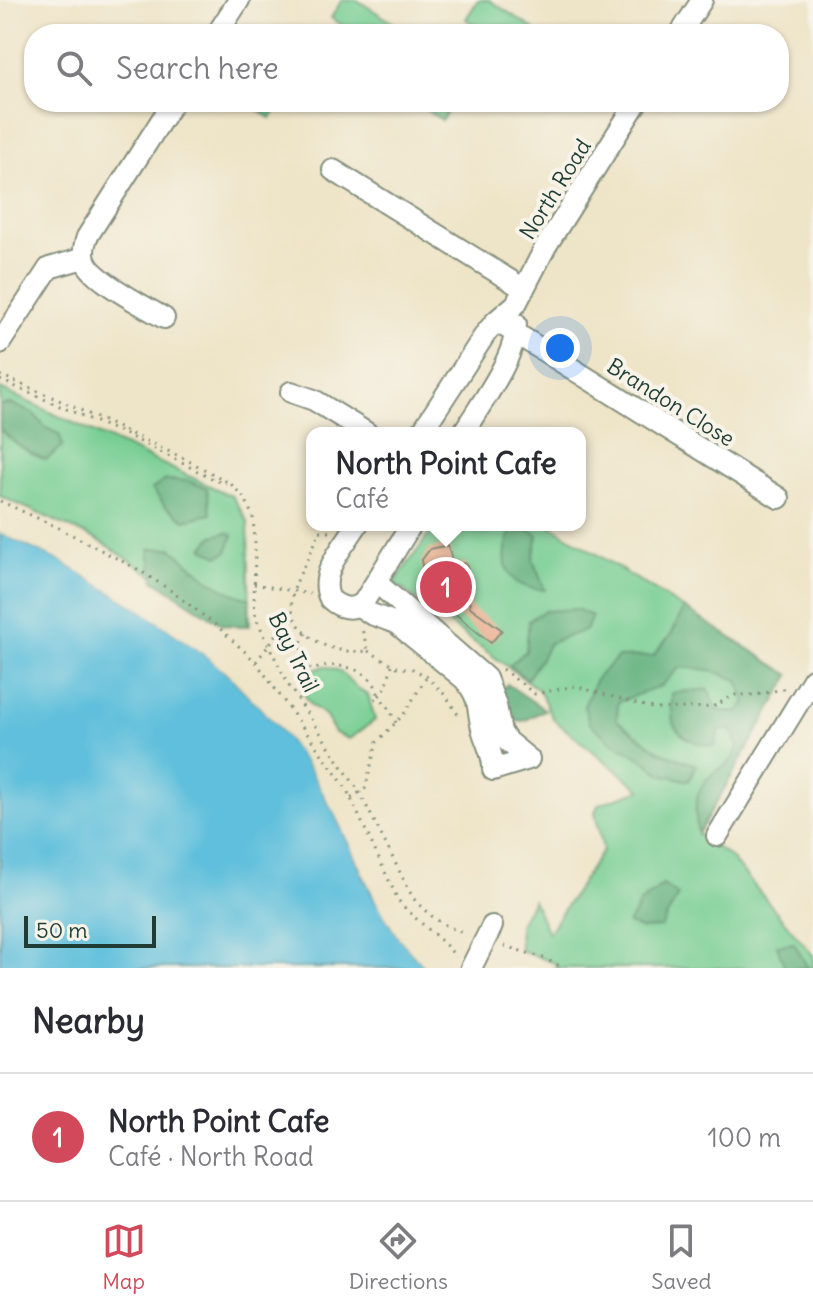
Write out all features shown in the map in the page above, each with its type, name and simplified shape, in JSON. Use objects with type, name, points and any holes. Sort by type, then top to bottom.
[{"type":"street","points":[[223,24],[239,0]]},
{"type":"street","points":[[686,24],[702,0]]},
{"type":"street","points":[[164,318],[99,278],[90,269],[83,252],[87,237],[167,112]]},
{"type":"street","name":"North Road","points":[[425,427],[486,333],[520,296],[551,238],[631,112]]},
{"type":"street","points":[[333,170],[520,296]]},
{"type":"street","points":[[0,343],[49,268],[84,258]]},
{"type":"street","name":"North Road","points":[[467,427],[507,361],[516,334],[520,296]]},
{"type":"street","name":"Brandon Close","points":[[496,321],[779,498]]},
{"type":"street","points":[[291,392],[314,400],[357,427]]},
{"type":"street","points":[[353,531],[327,576],[328,596],[342,607],[358,606],[396,623],[464,679],[477,697],[482,730],[492,762]]},
{"type":"street","points":[[358,606],[368,596],[407,531]]},
{"type":"street","points":[[376,582],[486,678],[496,705],[501,732],[529,759],[492,762]]},
{"type":"street","points":[[717,836],[813,679]]},
{"type":"street","points":[[492,762],[512,744]]},
{"type":"street","points":[[463,962],[488,933]]},
{"type":"path","name":"Bay Trail","points":[[0,377],[133,438],[217,481],[230,483],[246,500],[253,518],[256,618],[287,683],[360,793],[413,898],[440,923],[488,933],[564,968]]},
{"type":"path","points":[[0,501],[139,570],[217,626],[256,662],[341,781],[398,900],[463,962]]},
{"type":"path","points":[[254,584],[328,596]]},
{"type":"path","points":[[358,606],[368,651]]},
{"type":"path","points":[[256,662],[293,613],[300,628],[317,642],[339,650],[368,651],[392,665],[413,669],[426,676],[446,696],[463,723]]},
{"type":"path","points":[[306,633],[301,641],[304,666],[314,670],[323,664],[360,672],[372,680],[396,723]]},
{"type":"path","points":[[351,798],[365,789],[377,742],[404,714],[426,676],[440,659]]},
{"type":"path","points":[[371,702],[386,687],[392,665]]},
{"type":"path","points":[[501,669],[535,694],[575,686],[655,709],[712,707],[735,695],[756,695],[787,688]]},
{"type":"green space","points":[[342,0],[357,0],[395,24],[340,24],[331,18]]},
{"type":"green space","points":[[478,0],[489,0],[526,24],[474,24],[466,19]]},
{"type":"green space","points":[[261,112],[275,112],[271,118]]},
{"type":"green space","points":[[429,112],[447,112],[442,120]]},
{"type":"green space","points":[[0,389],[232,496],[248,522],[250,626],[223,625],[98,540],[0,496]]},
{"type":"green space","points":[[11,404],[33,413],[46,428],[59,434],[63,446],[46,460],[16,444],[0,429],[0,405]]},
{"type":"green space","points":[[166,480],[188,481],[207,488],[211,514],[185,520],[165,506],[152,489]]},
{"type":"green space","points":[[432,531],[560,531],[790,675],[698,834],[730,857],[813,955],[813,968],[555,968],[557,964],[520,950],[519,925],[533,900],[548,933],[603,850],[595,812],[599,804],[641,790],[553,719],[539,690],[394,583]]},
{"type":"green space","points":[[512,531],[531,531],[538,535],[533,560],[545,590],[520,584],[512,578],[505,560]]},
{"type":"green space","points":[[227,532],[233,535],[227,552],[218,556],[203,548],[213,536]]},
{"type":"green space","points":[[171,548],[217,585],[250,599],[247,626],[223,625],[154,580],[149,549]]},
{"type":"green space","points":[[684,608],[790,675],[698,834],[697,798],[702,785],[728,764],[738,747],[731,729],[719,731],[715,746],[698,743],[682,735],[672,719],[672,693],[708,689],[717,710],[737,713],[746,702],[738,680],[710,670],[680,667],[661,686],[618,702],[617,720],[659,751],[696,765],[689,781],[661,774],[612,742],[589,723],[584,706],[597,677],[618,657],[653,656],[672,633]]},
{"type":"green space","points":[[576,609],[592,616],[586,630],[549,643],[527,679],[509,666],[526,651],[529,620],[544,611]]},
{"type":"green space","points":[[325,666],[340,671],[368,695],[375,720],[349,739],[335,733],[325,715],[312,706],[302,691],[305,673]]},
{"type":"green space","points":[[507,684],[545,710],[524,721],[509,719],[502,690]]},
{"type":"green space","points":[[663,885],[678,895],[661,927],[642,929],[628,924],[641,902]]},
{"type":"green space","points":[[794,943],[808,968],[785,968],[777,945]]},
{"type":"water","points":[[0,533],[61,561],[147,614],[233,679],[279,727],[310,769],[373,896],[398,937],[426,968],[0,968]]},
{"type":"pier","points":[[0,529],[63,557],[149,611],[212,655],[236,676],[282,725],[313,767],[339,812],[381,903],[430,968],[426,968],[398,937],[378,905],[310,769],[279,727],[233,679],[147,614],[61,561],[0,533]]},
{"type":"building","points":[[448,545],[453,565],[466,563],[470,577],[465,578],[470,607],[502,630],[491,643],[453,612],[443,613],[442,608],[433,610],[421,561],[430,549]]},
{"type":"place","name":"North Point Cafe","points":[[446,587]]}]
